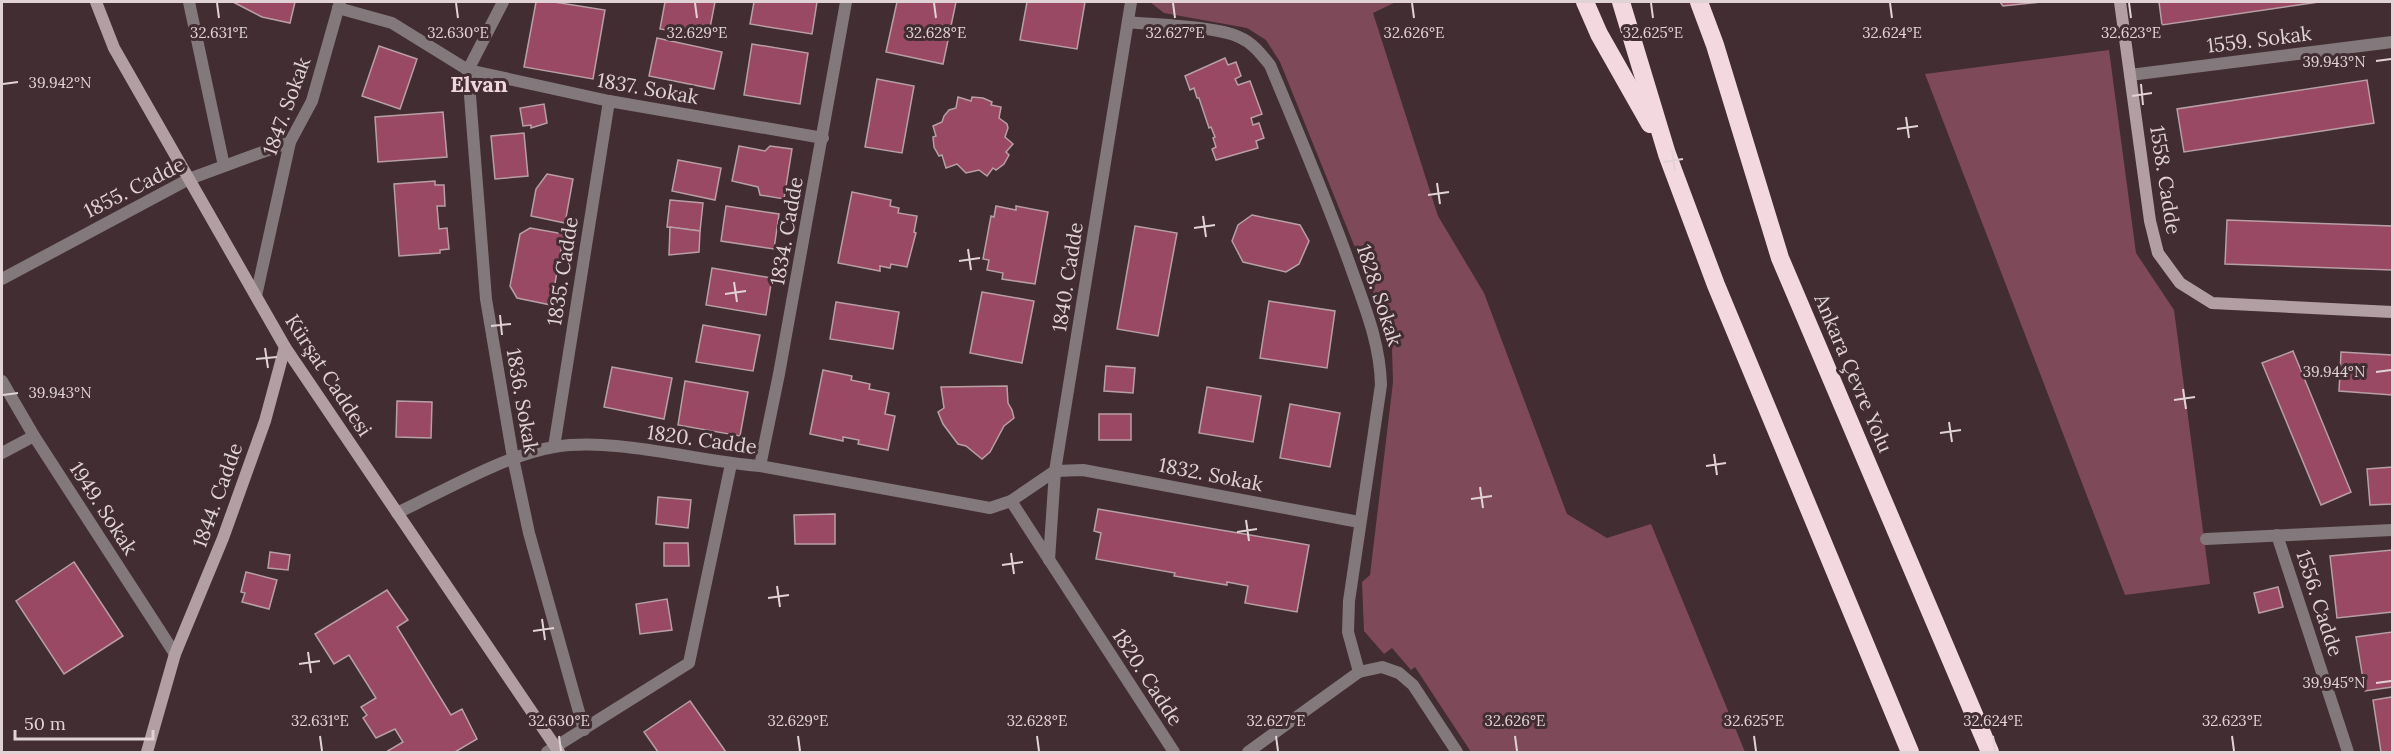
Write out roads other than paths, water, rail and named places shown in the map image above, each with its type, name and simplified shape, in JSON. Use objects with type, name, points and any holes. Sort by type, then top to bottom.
[{"type":"highway","points":[[1585,2],[1599,34],[1667,154]]},
{"type":"highway","points":[[1621,2],[1667,154],[1716,285],[1910,753]]},
{"type":"highway","name":"Ankara Çevre Yolu","points":[[1700,2],[1780,258],[1990,753]]},
{"type":"highway","points":[[1707,2],[1715,45]]},
{"type":"street","name":"Kürşat Caddesi","points":[[96,2],[114,48],[285,347],[554,751]]},
{"type":"street","points":[[189,2],[224,166]]},
{"type":"street","points":[[468,70],[503,2]]},
{"type":"street","name":"1834. Cadde","points":[[760,466],[823,138],[846,2]]},
{"type":"street","name":"1840. Cadde","points":[[1049,560],[1055,471],[1131,2]]},
{"type":"street","name":"1558. Cadde","points":[[2120,2],[2150,221],[2158,253],[2180,283],[2212,303],[2392,312]]},
{"type":"street","name":"1837. Sokak","points":[[339,5],[392,23],[468,70],[609,101],[823,138]]},
{"type":"street","name":"1847. Sokak","points":[[256,296],[290,142],[312,101],[339,5]]},
{"type":"street","name":"1828. Sokak","points":[[1128,22],[1214,31],[1239,36],[1256,48],[1270,65],[1330,209],[1375,336],[1380,360],[1381,385],[1349,601],[1348,632],[1359,672]]},
{"type":"street","name":"1559. Sokak","points":[[2130,75],[2392,42]]},
{"type":"street","name":"1836. Sokak","points":[[468,70],[486,299],[513,458],[529,532],[584,730]]},
{"type":"street","name":"1835. Cadde","points":[[554,447],[609,101]]},
{"type":"street","name":"1855. Cadde","points":[[2,279],[189,179],[290,142]]},
{"type":"street","name":"1844. Cadde","points":[[147,753],[176,654],[223,538],[265,421],[285,347]]},
{"type":"street","name":"1949. Sokak","points":[[2,381],[34,436],[176,654]]},
{"type":"street","points":[[2,453],[34,436]]},
{"type":"street","name":"1820. Cadde","points":[[397,513],[513,458],[554,447],[607,446],[760,466],[990,508],[1011,501],[1055,471]]},
{"type":"street","points":[[554,751],[689,663],[731,464]]},
{"type":"street","name":"1832. Sokak","points":[[1055,471],[1083,470],[1107,473],[1359,522]]},
{"type":"street","name":"1820. Cadde","points":[[1011,501],[1174,753]]},
{"type":"street","points":[[2206,539],[2392,530]]},
{"type":"street","name":"1556. Cadde","points":[[2277,535],[2348,753]]},
{"type":"street","points":[[1248,753],[1359,672],[1382,667],[1399,673],[1413,685],[1457,753]]},
{"type":"district","name":"Elvan","points":[[479,84]]}]
